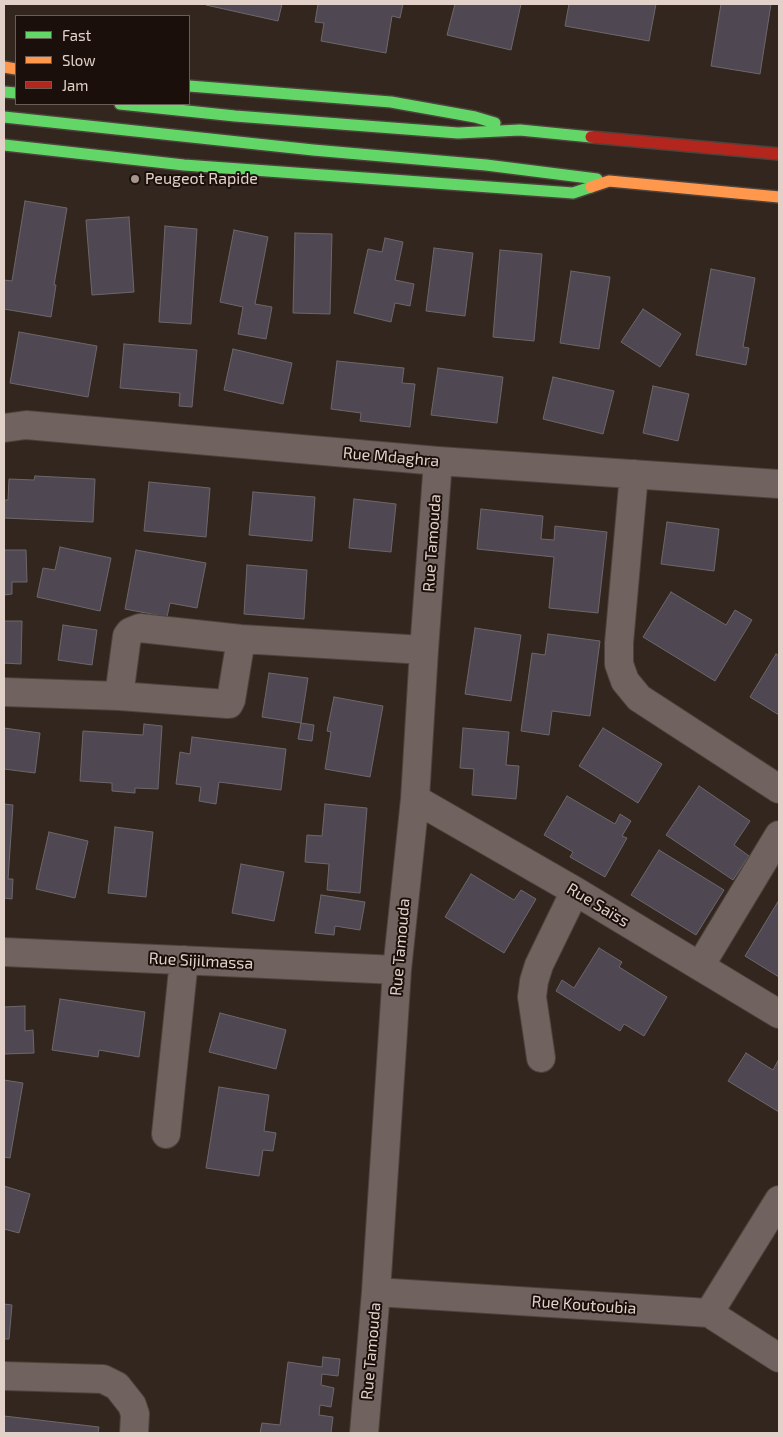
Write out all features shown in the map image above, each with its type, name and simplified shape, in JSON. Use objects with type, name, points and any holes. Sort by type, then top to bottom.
[{"type":"main road","points":[[190,86],[391,102],[475,117],[520,130]]},
{"type":"main road","points":[[130,105],[235,116],[458,133],[520,130],[779,154]]},
{"type":"main road","points":[[4,117],[313,150],[495,166],[609,181],[779,197]]},
{"type":"main road","points":[[4,145],[184,165],[573,194],[609,181]]},
{"type":"street","name":"Rue Mdaghra","points":[[4,428],[26,426],[438,461],[779,484]]},
{"type":"street","name":"Rue Tamouda","points":[[364,1433],[376,1292],[397,970],[416,799],[424,650],[438,461]]},
{"type":"street","points":[[634,474],[619,664],[625,681],[639,698],[779,789]]},
{"type":"street","points":[[119,696],[126,640],[130,632],[140,628],[241,639],[424,650]]},
{"type":"street","points":[[4,692],[119,696],[229,704],[241,639]]},
{"type":"street","name":"Rue Saïss","points":[[416,799],[575,891],[779,1014]]},
{"type":"street","points":[[700,966],[779,835]]},
{"type":"street","points":[[541,1058],[532,997],[534,981],[575,891]]},
{"type":"street","name":"Rue Sijilmassa","points":[[4,952],[397,970]]},
{"type":"street","points":[[166,1134],[184,960]]},
{"type":"street","points":[[708,1313],[779,1200]]},
{"type":"street","name":"Rue Koutoubia","points":[[376,1292],[708,1313],[779,1358]]},
{"type":"street","points":[[4,1376],[103,1379],[116,1386],[125,1394],[132,1405],[135,1414],[134,1433]]},
{"type":"building","points":[[206,4],[282,4],[278,21]]},
{"type":"building","points":[[318,4],[403,4],[400,18],[392,16],[386,53],[321,41],[324,23],[315,22]]},
{"type":"building","points":[[455,4],[521,4],[511,50],[447,35]]},
{"type":"building","points":[[569,4],[656,4],[649,41],[565,26]]},
{"type":"building","points":[[721,4],[771,4],[760,74],[711,66]]},
{"type":"building","points":[[25,201],[67,208],[54,285],[56,285],[51,317],[4,309],[4,280],[12,281]]},
{"type":"building","points":[[129,217],[134,292],[92,295],[86,220]]},
{"type":"building","points":[[165,226],[197,229],[191,324],[159,322]]},
{"type":"building","points":[[234,230],[268,237],[255,304],[272,307],[266,339],[238,334],[243,307],[220,302]]},
{"type":"building","points":[[295,233],[332,234],[330,314],[293,313]]},
{"type":"building","points":[[385,238],[403,242],[395,280],[414,284],[410,306],[395,303],[391,322],[354,313],[368,249],[382,252]]},
{"type":"building","points":[[434,248],[473,253],[465,316],[426,311]]},
{"type":"building","points":[[500,250],[542,254],[534,341],[493,337]]},
{"type":"building","points":[[711,269],[755,278],[743,347],[749,348],[746,365],[696,355]]},
{"type":"building","points":[[571,271],[610,277],[599,349],[560,343]]},
{"type":"building","points":[[643,309],[681,334],[660,367],[621,342]]},
{"type":"building","points":[[19,332],[97,346],[88,397],[10,383]]},
{"type":"building","points":[[124,344],[197,350],[192,407],[179,406],[180,393],[120,388]]},
{"type":"building","points":[[233,349],[292,363],[283,404],[224,390]]},
{"type":"building","points":[[337,361],[404,368],[402,383],[415,384],[410,427],[360,421],[361,413],[331,409]]},
{"type":"building","points":[[438,368],[503,377],[497,423],[431,415]]},
{"type":"building","points":[[553,377],[614,391],[603,434],[543,419]]},
{"type":"building","points":[[653,386],[689,394],[678,441],[643,433]]},
{"type":"building","points":[[35,476],[95,479],[93,522],[4,518],[4,500],[8,500],[9,479],[34,480]]},
{"type":"building","points":[[149,482],[210,488],[206,537],[144,531]]},
{"type":"building","points":[[253,492],[315,497],[312,541],[249,535]]},
{"type":"building","points":[[354,499],[396,504],[391,552],[349,548]]},
{"type":"building","points":[[481,509],[543,516],[541,539],[554,540],[555,526],[607,532],[598,613],[549,608],[554,557],[477,549]]},
{"type":"building","points":[[667,522],[719,529],[714,571],[661,564]]},
{"type":"building","points":[[60,547],[111,558],[100,611],[37,597],[43,568],[55,570]]},
{"type":"building","points":[[4,550],[26,550],[27,582],[12,582],[12,594],[4,595]]},
{"type":"building","points":[[136,550],[206,563],[197,608],[170,603],[167,617],[125,609]]},
{"type":"building","points":[[247,565],[307,570],[304,619],[244,614]]},
{"type":"building","points":[[671,592],[726,625],[735,610],[752,620],[715,681],[643,637]]},
{"type":"building","points":[[4,621],[22,621],[21,664],[4,663]]},
{"type":"building","points":[[63,625],[97,630],[92,665],[58,660]]},
{"type":"building","points":[[475,628],[521,635],[511,701],[465,694]]},
{"type":"building","points":[[548,634],[600,641],[590,716],[552,711],[549,735],[521,731],[532,653],[545,655]]},
{"type":"building","points":[[776,654],[779,656],[779,715],[750,697]]},
{"type":"building","points":[[269,673],[308,678],[301,723],[262,717]]},
{"type":"building","points":[[334,697],[383,706],[370,777],[325,769],[331,732],[327,731]]},
{"type":"building","points":[[301,723],[314,725],[312,741],[298,739]]},
{"type":"building","points":[[144,724],[162,726],[158,789],[135,788],[135,793],[112,791],[112,783],[80,781],[83,731],[143,735]]},
{"type":"building","points":[[4,728],[40,733],[35,773],[4,769]]},
{"type":"building","points":[[463,728],[509,732],[506,765],[519,766],[516,799],[472,795],[474,769],[460,768]]},
{"type":"building","points":[[603,728],[662,764],[638,803],[579,766]]},
{"type":"building","points":[[192,737],[286,749],[281,790],[219,782],[216,804],[199,801],[201,787],[176,784],[180,752],[190,754]]},
{"type":"building","points":[[699,786],[750,821],[734,845],[749,856],[733,880],[666,835]]},
{"type":"building","points":[[567,796],[615,824],[620,814],[631,821],[622,836],[627,838],[605,877],[570,857],[573,852],[544,835]]},
{"type":"building","points":[[4,804],[13,805],[8,879],[13,879],[12,899],[4,898]]},
{"type":"building","points":[[325,804],[367,808],[360,893],[327,890],[329,864],[305,862],[307,835],[322,836]]},
{"type":"building","points":[[115,827],[153,832],[146,897],[108,893]]},
{"type":"building","points":[[49,832],[88,841],[75,898],[36,889]]},
{"type":"building","points":[[659,850],[724,890],[696,935],[631,895]]},
{"type":"building","points":[[241,864],[284,872],[274,921],[232,913]]},
{"type":"building","points":[[471,874],[514,900],[521,890],[536,899],[504,953],[445,917]]},
{"type":"building","points":[[321,895],[365,902],[360,930],[335,926],[334,935],[315,933]]},
{"type":"building","points":[[779,900],[779,977],[745,956]]},
{"type":"building","points":[[599,948],[622,962],[619,967],[667,997],[644,1036],[624,1024],[620,1031],[556,991],[562,980],[574,988]]},
{"type":"building","points":[[60,999],[145,1012],[139,1057],[99,1050],[98,1057],[52,1050]]},
{"type":"building","points":[[25,1006],[25,1031],[33,1030],[34,1053],[4,1054],[4,1007]]},
{"type":"building","points":[[220,1013],[286,1030],[276,1069],[209,1052]]},
{"type":"building","points":[[746,1053],[773,1070],[779,1059],[779,1112],[728,1081]]},
{"type":"building","points":[[4,1080],[23,1083],[10,1158],[4,1157]]},
{"type":"building","points":[[219,1087],[269,1095],[264,1131],[276,1133],[273,1151],[263,1150],[259,1176],[206,1168]]},
{"type":"building","points":[[4,1186],[30,1194],[19,1233],[4,1229]]},
{"type":"building","points":[[4,1304],[12,1305],[9,1339],[4,1339]]},
{"type":"building","points":[[323,1357],[340,1359],[338,1376],[322,1374],[321,1385],[334,1388],[331,1407],[320,1405],[319,1415],[333,1417],[331,1433],[260,1433],[262,1423],[280,1425],[288,1362],[322,1367]]},
{"type":"building","points":[[4,1416],[99,1427],[98,1433],[4,1433]]},
{"type":"traffic: fast","points":[[190,86],[391,102],[475,117],[495,123]]},
{"type":"traffic: fast","points":[[4,92],[15,93]]},
{"type":"traffic: fast","points":[[130,105],[235,116],[458,133],[520,130],[591,137]]},
{"type":"traffic: fast","points":[[4,117],[313,150],[486,165],[597,179]]},
{"type":"traffic: fast","points":[[4,145],[184,165],[573,193],[591,187]]},
{"type":"traffic: slow","points":[[4,67],[15,69]]},
{"type":"traffic: slow","points":[[591,187],[609,181],[779,197]]},
{"type":"traffic: jam","points":[[591,137],[779,154]]},
{"type":"place","name":"Peugeot Rapide","points":[[135,179]]}]
